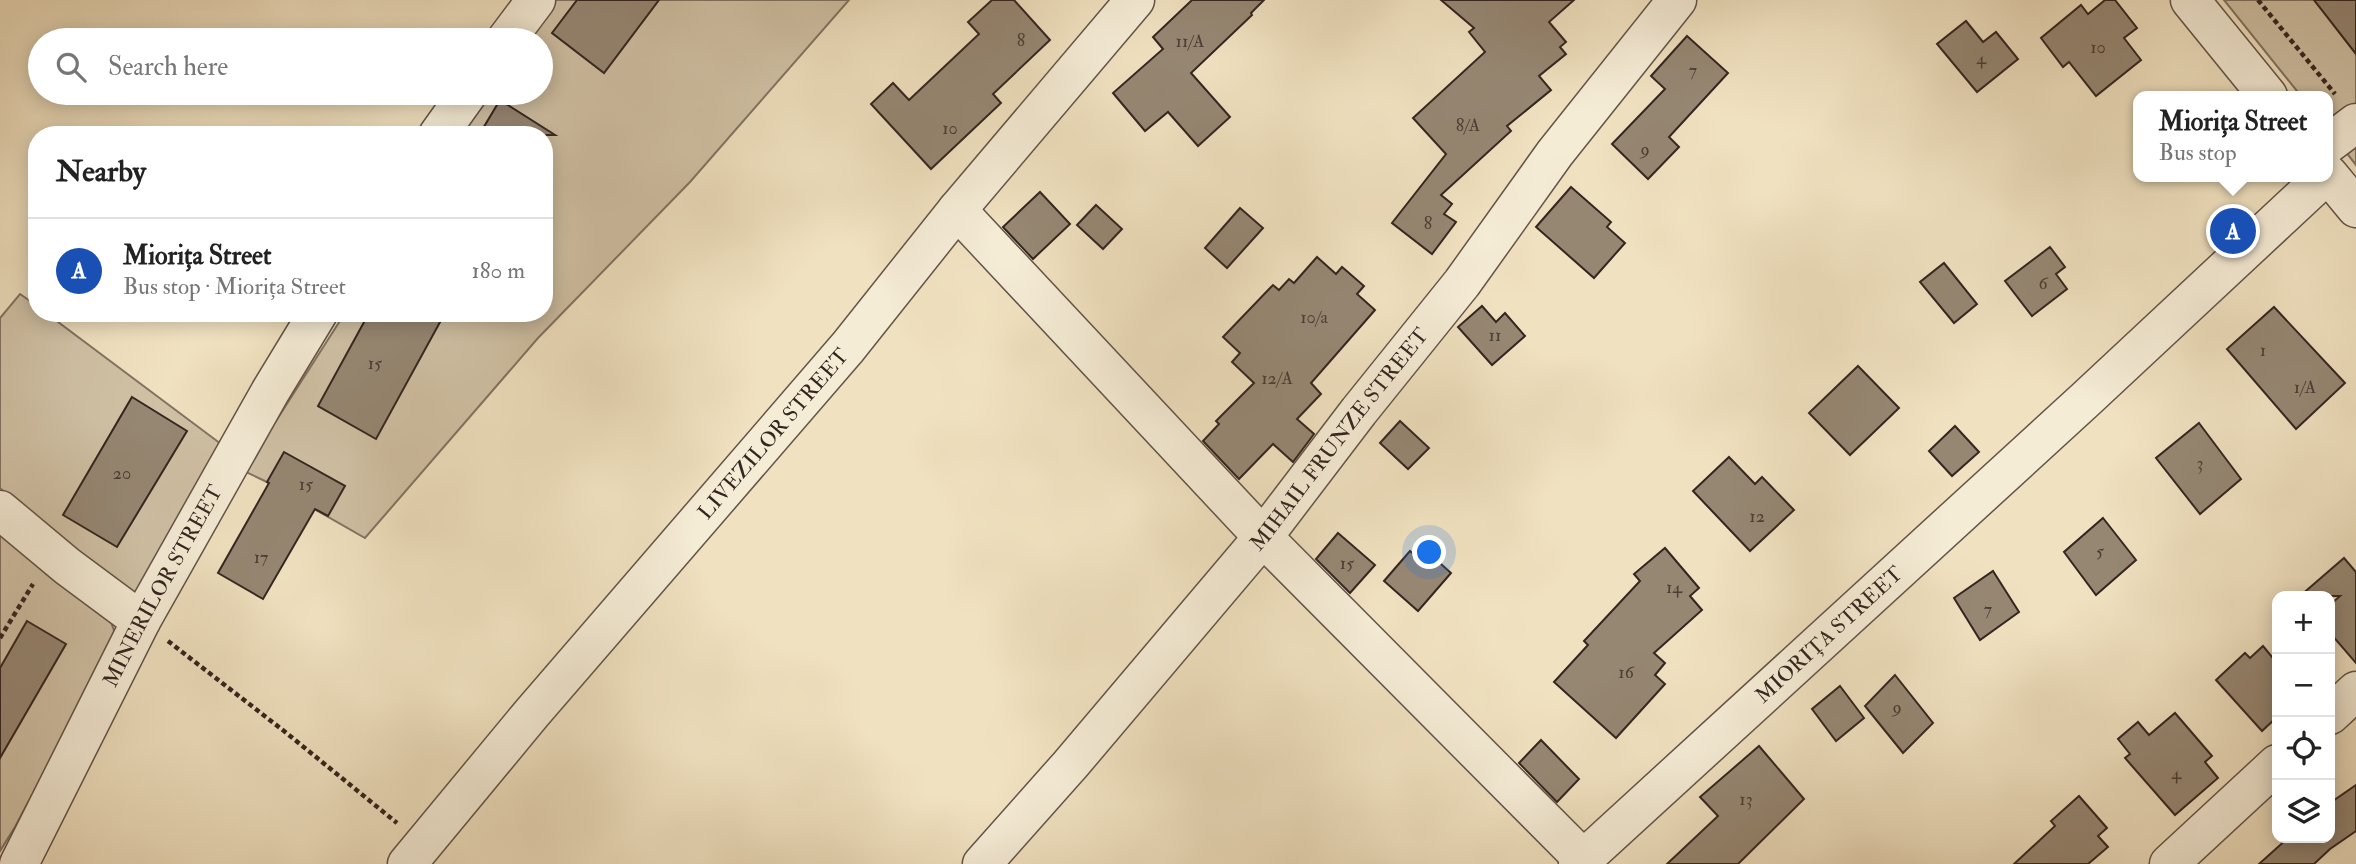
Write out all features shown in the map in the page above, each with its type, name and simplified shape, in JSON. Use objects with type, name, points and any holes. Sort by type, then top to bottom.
[{"type":"street","points":[[515,28],[536,0]]},
{"type":"street","name":"LIVEZILOR STREET","points":[[416,854],[532,713],[848,347],[957,210],[1135,0]]},
{"type":"street","name":"MIHAIL FRUNZE STREET","points":[[982,864],[1070,765],[1263,537],[1359,411],[1462,283],[1555,153],[1677,0]]},
{"type":"street","points":[[2190,0],[2264,91]]},
{"type":"street","points":[[444,126],[459,105]]},
{"type":"street","points":[[2333,136],[2348,111]]},
{"type":"street","name":"MIORIȚA STREET","points":[[1580,862],[2085,400],[2319,182]]},
{"type":"street","points":[[2332,182],[2356,208]]},
{"type":"street","points":[[957,210],[1263,537],[1580,862]]},
{"type":"street","name":"MINERILOR STREET","points":[[19,864],[141,621],[313,322]]},
{"type":"street","points":[[0,510],[51,553],[141,621]]},
{"type":"street","points":[[2335,710],[2356,691]]},
{"type":"street","points":[[2169,864],[2272,769]]},
{"type":"path","points":[[2258,0],[2332,91]]},
{"type":"path","points":[[2333,92],[2348,111]]},
{"type":"path","points":[[0,638],[51,553]]},
{"type":"path","points":[[141,621],[284,731],[416,854]]},
{"type":"shaded area","points":[[555,0],[849,0],[690,182],[538,338],[365,538],[244,471],[339,322],[553,322],[553,126],[465,126],[478,105],[553,105],[553,28],[533,28]]},
{"type":"shaded area","points":[[2224,0],[2356,0],[2356,165],[2333,135],[2333,91],[2297,91]]},
{"type":"shaded area","points":[[20,294],[28,300],[28,322],[58,322],[221,444],[148,583],[132,596],[40,525],[0,488],[0,318]]},
{"type":"shaded area","points":[[0,526],[107,611],[116,636],[0,851]]},
{"type":"building","points":[[577,0],[659,0],[604,73],[553,32]]},
{"type":"building","points":[[992,0],[1014,0],[1050,40],[993,94],[1001,103],[931,169],[871,104],[893,83],[909,100],[979,34],[968,22]]},
{"type":"building","points":[[1192,0],[1264,0],[1252,15],[1191,73],[1230,117],[1198,146],[1168,112],[1145,131],[1113,93],[1163,49],[1153,37]]},
{"type":"building","points":[[1441,0],[1574,0],[1549,22],[1566,42],[1560,47],[1566,54],[1539,76],[1551,90],[1507,126],[1511,131],[1441,195],[1452,204],[1444,214],[1456,222],[1432,254],[1392,223],[1446,154],[1413,118],[1485,52],[1469,32],[1474,28]]},
{"type":"building","points":[[2105,0],[2115,0],[2137,28],[2124,38],[2141,60],[2096,96],[2069,62],[2063,67],[2041,38],[2081,5],[2088,14]]},
{"type":"building","points":[[2314,0],[2356,0],[2356,54]]},
{"type":"building","points":[[1966,21],[1983,42],[1996,32],[2018,59],[1977,92],[1937,44]]},
{"type":"building","points":[[1687,36],[1728,73],[1669,137],[1679,147],[1648,179],[1612,144],[1665,89],[1651,76]]},
{"type":"building","points":[[497,105],[508,105],[541,126],[484,126]]},
{"type":"building","points":[[1571,187],[1611,222],[1607,227],[1625,243],[1594,278],[1536,227]]},
{"type":"building","points":[[1040,192],[1070,224],[1033,259],[1003,227]]},
{"type":"building","points":[[1096,205],[1122,229],[1103,249],[1077,225]]},
{"type":"building","points":[[1240,208],[1263,228],[1227,268],[1205,248]]},
{"type":"building","points":[[2050,247],[2065,267],[2056,274],[2067,289],[2032,316],[2005,281]]},
{"type":"building","points":[[1317,257],[1336,274],[1342,267],[1364,286],[1357,294],[1375,310],[1311,383],[1321,394],[1297,419],[1314,434],[1293,462],[1273,444],[1239,479],[1203,441],[1219,424],[1216,421],[1254,383],[1232,362],[1240,353],[1223,337],[1273,285],[1279,290],[1289,279],[1294,283]]},
{"type":"building","points":[[1944,263],[1977,304],[1954,323],[1920,282]]},
{"type":"building","points":[[1482,306],[1496,322],[1505,313],[1525,336],[1492,365],[1458,327]]},
{"type":"building","points":[[2274,307],[2345,383],[2296,429],[2227,349]]},
{"type":"building","points":[[364,322],[440,322],[376,439],[318,406]]},
{"type":"building","points":[[1858,366],[1899,408],[1850,455],[1809,413]]},
{"type":"building","points":[[132,397],[187,431],[117,547],[63,515]]},
{"type":"building","points":[[1400,421],[1429,448],[1408,469],[1380,443]]},
{"type":"building","points":[[2199,423],[2241,479],[2200,514],[2156,458]]},
{"type":"building","points":[[1955,426],[1979,452],[1952,476],[1929,451]]},
{"type":"building","points":[[284,452],[345,486],[328,516],[315,509],[263,599],[218,573]]},
{"type":"building","points":[[1729,457],[1755,484],[1762,477],[1794,510],[1750,551],[1693,491]]},
{"type":"building","points":[[2103,518],[2136,560],[2096,595],[2064,552]]},
{"type":"building","points":[[1338,533],[1375,565],[1350,593],[1316,559]]},
{"type":"building","points":[[1665,548],[1699,588],[1690,596],[1702,610],[1654,653],[1665,663],[1655,675],[1665,684],[1616,738],[1554,682],[1588,645],[1584,641],[1640,581],[1634,574]]},
{"type":"building","points":[[1410,551],[1424,563],[1431,555],[1451,573],[1418,611],[1384,581]]},
{"type":"building","points":[[2344,558],[2356,572],[2356,663],[2335,639],[2335,600],[2340,596],[2335,596],[2335,591],[2306,591]]},
{"type":"building","points":[[1993,571],[2019,612],[1980,640],[1954,598]]},
{"type":"building","points":[[27,621],[66,644],[0,758],[0,668]]},
{"type":"building","points":[[2263,646],[2272,657],[2272,722],[2262,731],[2216,680],[2245,653],[2250,658]]},
{"type":"building","points":[[1895,675],[1933,723],[1903,753],[1865,706]]},
{"type":"building","points":[[1840,686],[1864,718],[1836,741],[1812,709]]},
{"type":"building","points":[[2175,713],[2212,756],[2205,762],[2218,778],[2175,815],[2125,758],[2130,754],[2118,739],[2138,722],[2149,735]]},
{"type":"building","points":[[1541,740],[1579,779],[1557,802],[1519,763]]},
{"type":"building","points":[[1759,746],[1804,799],[1738,864],[1667,864],[1718,816],[1700,797]]},
{"type":"building","points":[[2356,785],[2356,831],[2314,864],[2259,864],[2282,843],[2335,843],[2335,800]]},
{"type":"building","points":[[2079,796],[2107,828],[2098,836],[2108,847],[2088,864],[2014,864],[2055,826],[2051,821]]},
{"type":"place","name":"Miorița Street","points":[[2233,231]]}]
